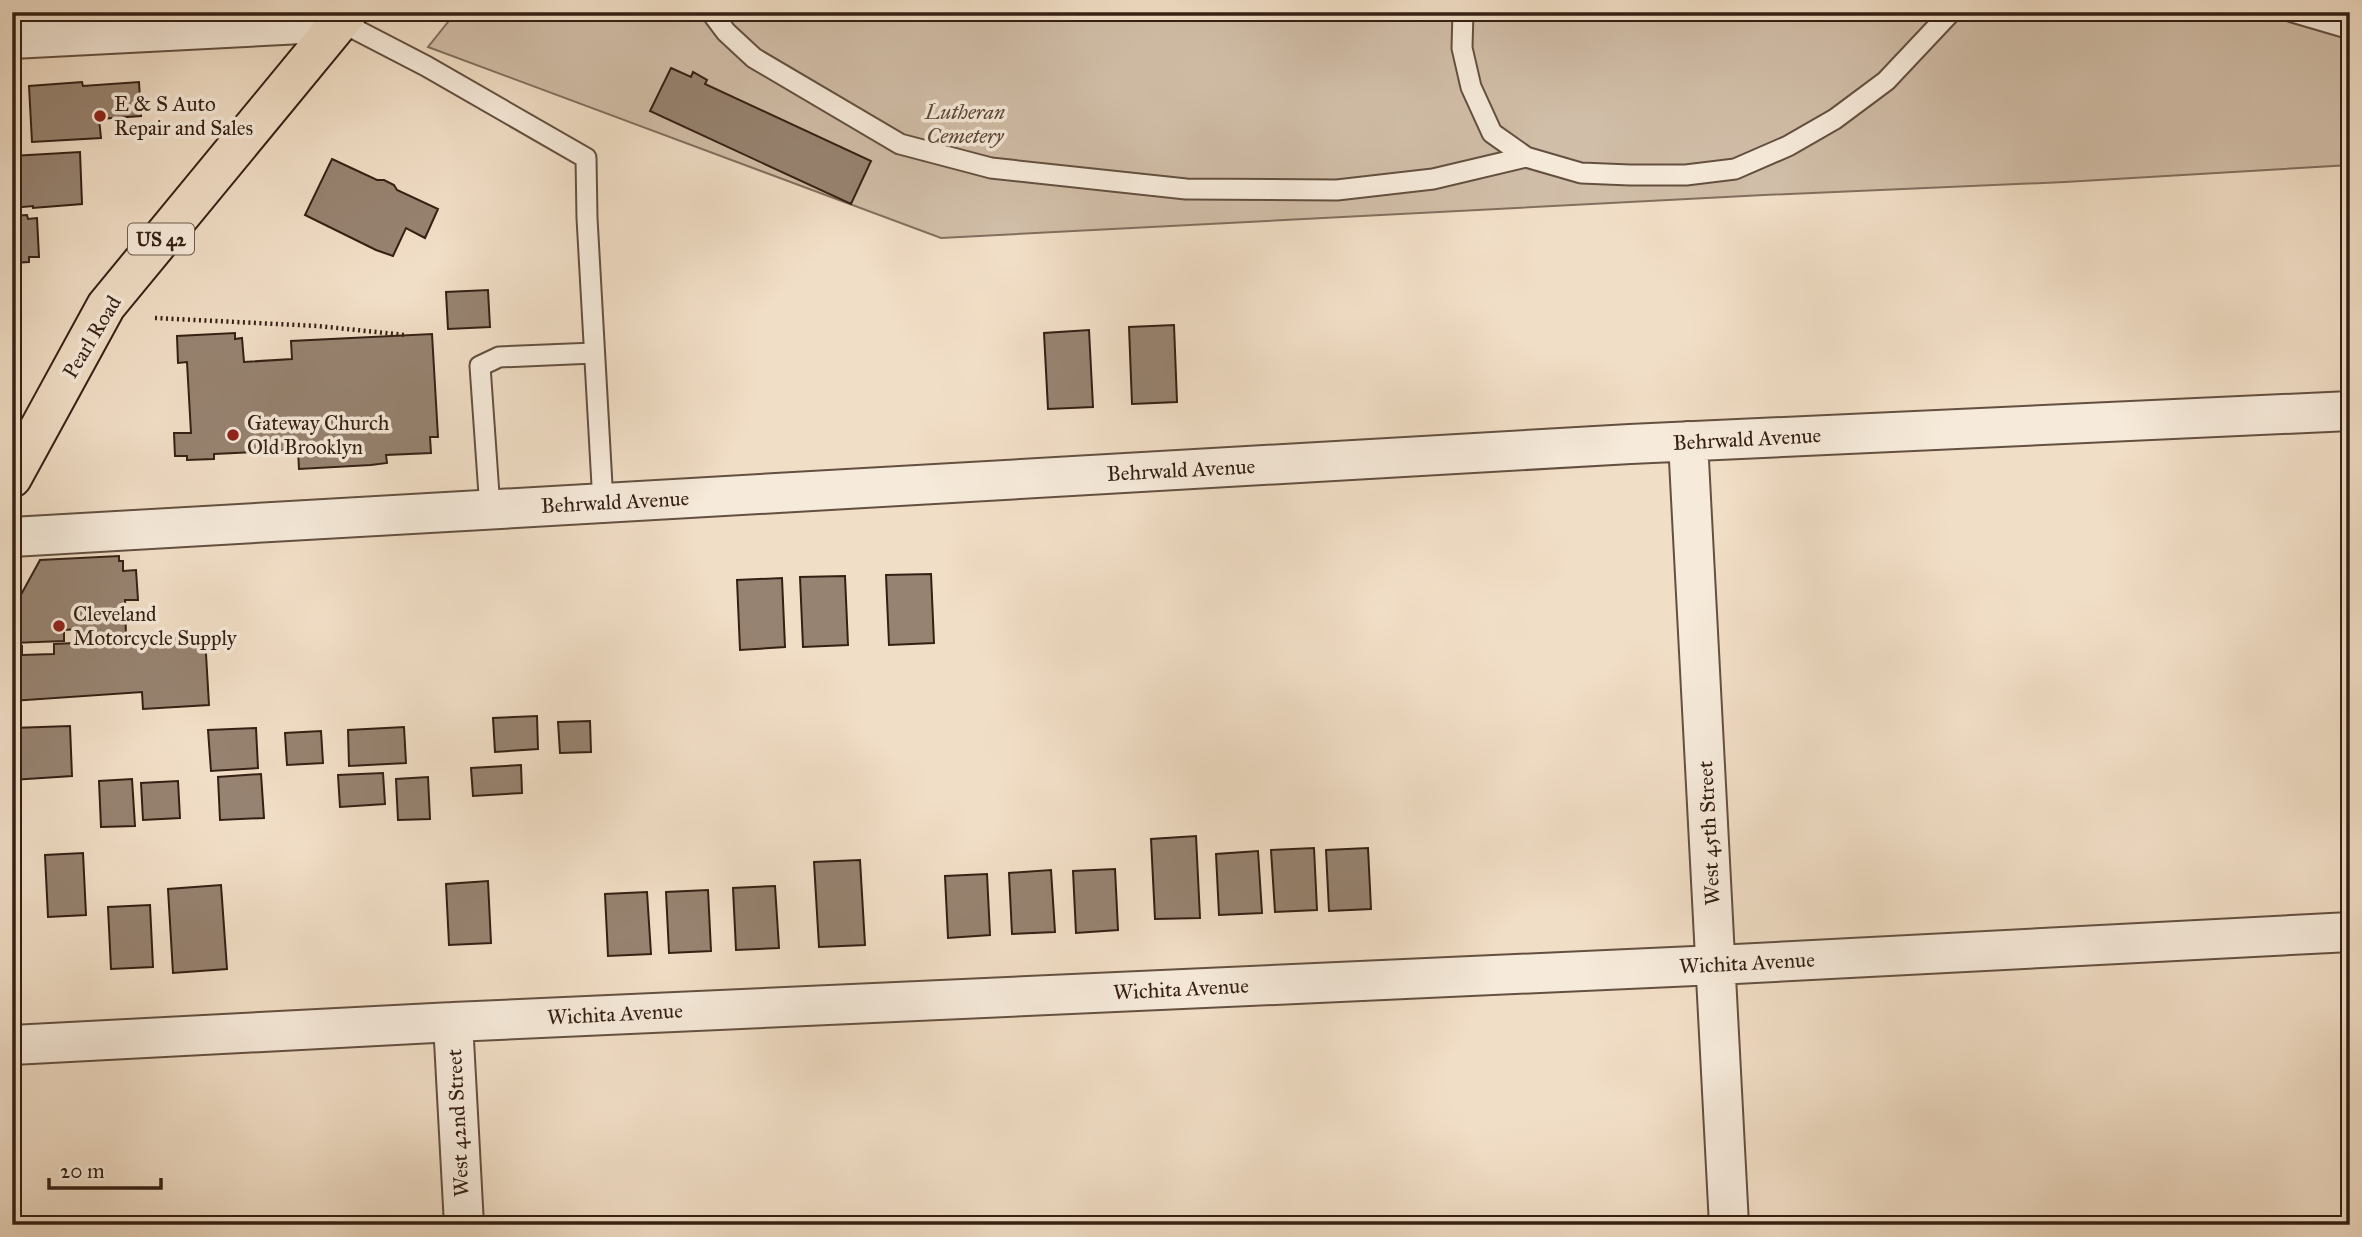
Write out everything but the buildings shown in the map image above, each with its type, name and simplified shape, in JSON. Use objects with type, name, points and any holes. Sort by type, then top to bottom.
[{"type":"main road","name":"Pearl Road","points":[[12,478],[106,306],[345,17]]},
{"type":"street","points":[[12,39],[345,17]]},
{"type":"street","name":"Behrwald Avenue","points":[[12,537],[1688,441],[2350,411]]},
{"type":"street","name":"West 45th Street","points":[[1688,441],[1729,1225]]},
{"type":"street","name":"Wichita Avenue","points":[[12,1045],[453,1022],[1716,965],[2350,932]]},
{"type":"street","name":"West 42nd Street","points":[[453,1022],[464,1225]]},
{"type":"lane","points":[[711,12],[726,32],[754,58],[900,144],[991,168],[1186,189],[1337,190],[1433,179],[1526,157]]},
{"type":"lane","points":[[1463,12],[1462,47],[1471,87],[1492,133],[1526,157],[1581,173],[1686,175],[1735,169],[1788,146],[1835,119],[1886,81],[1951,12]]},
{"type":"lane","points":[[2292,12],[2350,29]]},
{"type":"lane","points":[[345,17],[586,158],[603,503]]},
{"type":"lane","points":[[491,509],[480,366],[499,357],[594,353]]},
{"type":"path","points":[[155,318],[318,326],[405,335]]},
{"type":"green space","name":"Lutheran Cemetery","points":[[456,12],[2350,12],[2350,165],[2065,182],[941,238],[428,47]]},
{"type":"place","name":"E & S Auto Repair and Sales","points":[[100,116]]},
{"type":"place","name":"Gateway Church Old Brooklyn","points":[[233,435]]},
{"type":"place","name":"Cleveland Motorcycle Supply","points":[[59,626]]}]
